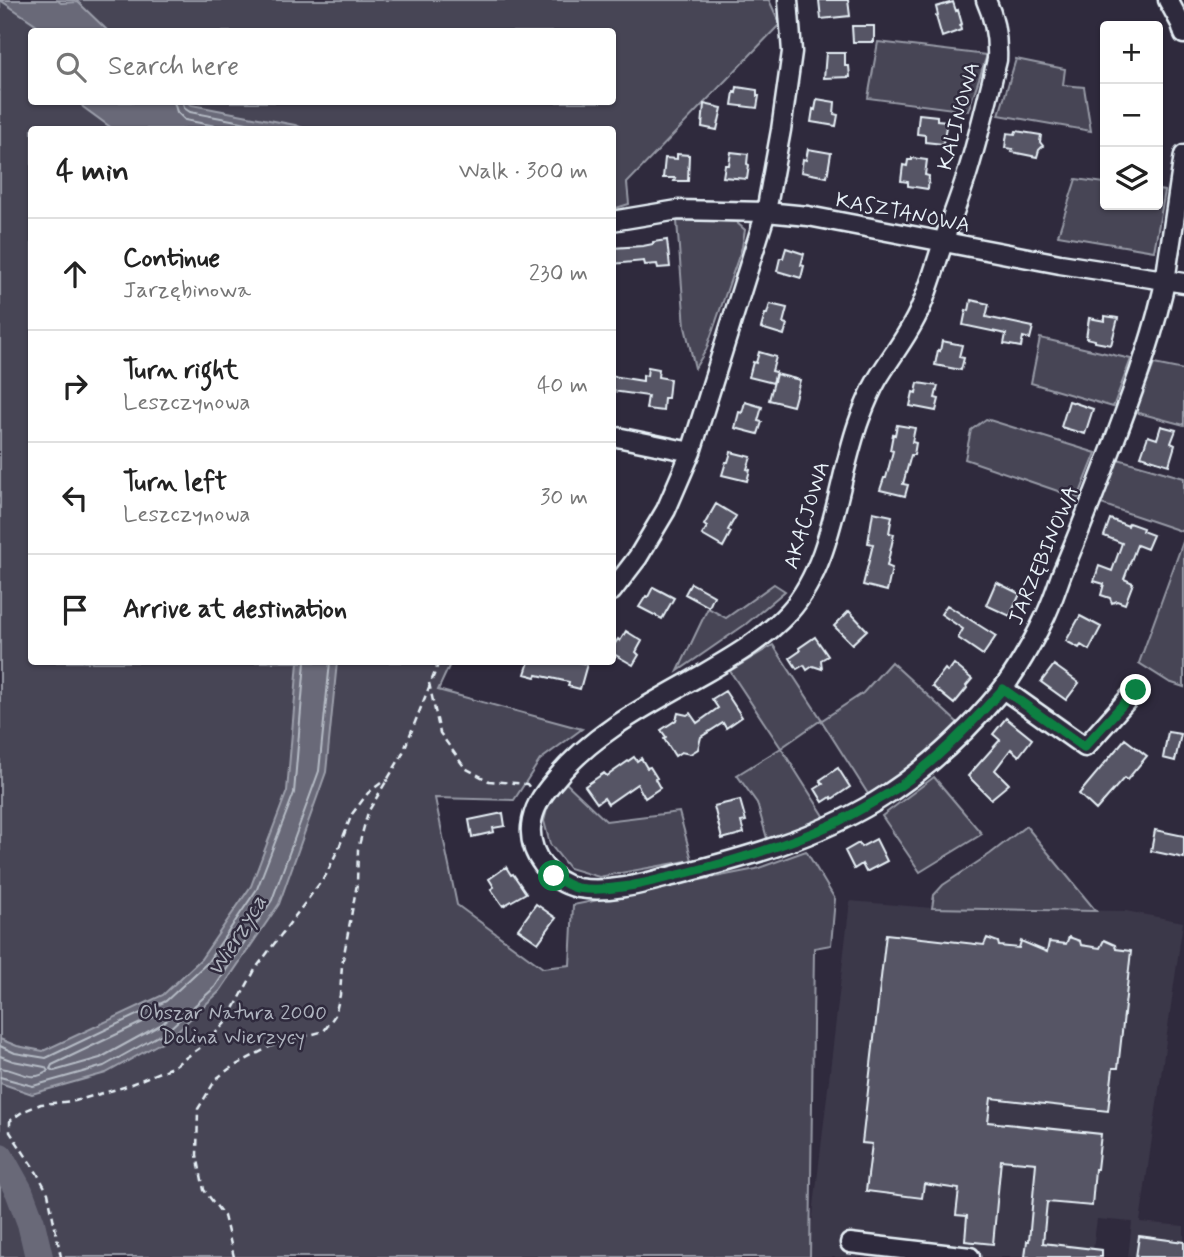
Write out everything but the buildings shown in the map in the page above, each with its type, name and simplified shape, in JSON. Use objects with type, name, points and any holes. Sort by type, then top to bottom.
[{"type":"street","points":[[616,586],[638,557],[666,510],[691,452],[766,212],[792,52],[788,0]]},
{"type":"street","name":"KALINOWA","points":[[943,243],[968,171],[997,60],[995,25],[986,0]]},
{"type":"street","points":[[1168,0],[1184,34]]},
{"type":"street","name":"JARZĘBINOWA","points":[[536,855],[544,867],[560,881],[575,887],[597,889],[661,879],[774,848],[833,824],[897,788],[954,741],[1003,689],[1044,621],[1133,391],[1166,281],[1184,155]]},
{"type":"street","name":"KASZTANOWA","points":[[616,220],[678,210],[808,216],[1060,264],[1184,283]]},
{"type":"street","name":"AKACJOWA","points":[[536,855],[531,840],[534,812],[540,799],[564,768],[599,738],[632,716],[752,645],[779,622],[807,588],[825,543],[852,439],[863,409],[876,382],[917,316],[943,243]]},
{"type":"street","points":[[616,437],[691,452]]},
{"type":"street","points":[[1003,689],[1084,747],[1136,690]]},
{"type":"street","points":[[849,1243],[970,1257]]},
{"type":"path","points":[[234,1257],[224,1216],[204,1190],[197,1155],[198,1109],[216,1079],[229,1069],[271,1046],[324,1031],[335,1015],[341,995],[342,965],[357,884],[358,849],[368,812],[402,755],[438,665]]},
{"type":"path","points":[[429,683],[440,733],[465,768],[489,781],[527,784],[540,799]]},
{"type":"path","points":[[61,1257],[48,1193],[10,1132],[10,1121],[22,1112],[41,1104],[75,1101],[124,1087],[174,1066],[204,1045],[228,1020],[256,968],[326,875],[352,814],[369,793],[389,779]]},
{"type":"shaded area","points":[[850,901],[932,908],[1126,911],[1183,922],[1140,1222],[1184,1226],[1184,1257],[1128,1257],[1132,1222],[1097,1219],[1092,1257],[808,1257]]},
{"type":"green space","name":"Obszar Natura 2000 Dolina Wierzycy","points":[[0,0],[769,0],[780,24],[627,183],[629,204],[616,208],[616,126],[28,126],[28,665],[450,665],[438,690],[582,729],[540,760],[514,800],[435,798],[457,905],[543,968],[570,965],[573,905],[756,869],[806,851],[835,899],[831,945],[814,948],[810,1257],[0,1257]]},
{"type":"green space","points":[[878,42],[987,55],[968,111],[868,98]]},
{"type":"green space","points":[[1016,59],[1065,69],[1063,85],[1084,87],[1091,131],[999,115]]},
{"type":"green space","points":[[1076,179],[1100,182],[1100,210],[1162,210],[1154,251],[1058,235]]},
{"type":"green space","points":[[677,221],[736,222],[745,230],[742,247],[706,350],[695,368],[685,327]]},
{"type":"green space","points":[[1040,338],[1131,359],[1113,407],[1031,383]]},
{"type":"green space","points":[[1154,364],[1184,370],[1184,425],[1135,412]]},
{"type":"green space","points":[[986,419],[1096,453],[1078,498],[965,459],[971,430]]},
{"type":"green space","points":[[1118,459],[1184,478],[1184,532],[1101,504]]},
{"type":"green space","points":[[1184,539],[1184,687],[1169,682],[1139,663]]},
{"type":"green space","points":[[774,584],[785,591],[746,624],[678,671],[708,608],[726,618]]},
{"type":"green space","points":[[773,645],[822,720],[863,693],[891,662],[958,723],[918,761],[870,797],[821,720],[781,748],[730,671]]},
{"type":"green space","points":[[781,748],[826,819],[768,842],[757,803],[737,775]]},
{"type":"green space","points":[[934,777],[982,834],[920,872],[882,816]]},
{"type":"green space","points":[[564,781],[606,821],[679,812],[692,860],[599,877],[569,868],[550,844],[544,821],[550,798]]},
{"type":"green space","points":[[1026,826],[1096,911],[932,908],[934,895],[943,885]]},
{"type":"water","points":[[0,0],[78,2],[105,28],[42,28]]},
{"type":"water","points":[[82,105],[192,105],[298,126],[109,126]]},
{"type":"water","name":"Wierzyca","points":[[298,665],[337,665],[326,772],[279,904],[220,991],[171,1037],[106,1073],[32,1094],[0,1083],[0,1039],[17,1046],[43,1051],[163,995],[201,959],[251,886],[287,791]]},
{"type":"waterway","points":[[0,1157],[19,1191],[31,1223],[39,1257]]},
{"type":"route","points":[[554,876],[575,887],[615,888],[732,861],[774,848],[833,824],[897,788],[926,766],[954,741],[1003,689],[1084,747],[1136,690]]}]
